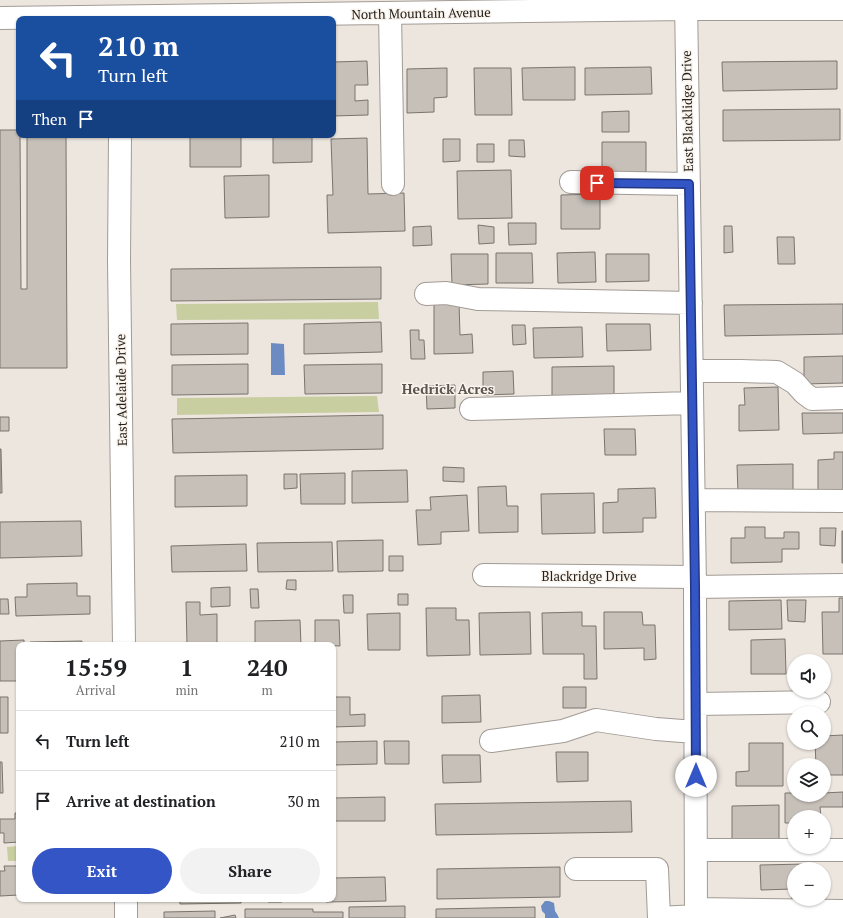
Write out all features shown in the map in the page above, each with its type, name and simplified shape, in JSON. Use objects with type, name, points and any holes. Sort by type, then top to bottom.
[{"type":"street","name":"North Mountain Avenue","points":[[280,16],[686,5],[843,9]]},
{"type":"street","name":"East Blacklidge Drive","points":[[686,5],[695,582],[696,914]]},
{"type":"street","name":"North Mountain Avenue","points":[[40,16],[121,12],[219,16]]},
{"type":"street","points":[[390,13],[393,184]]},
{"type":"street","name":"North Mountain Avenue","points":[[0,18],[16,17]]},
{"type":"street","name":"East Adelaide Drive","points":[[120,138],[119,261],[124,642]]},
{"type":"street","points":[[571,182],[689,184]]},
{"type":"street","points":[[426,294],[446,293],[478,299],[690,303]]},
{"type":"street","points":[[692,371],[778,372],[795,383],[812,399],[843,398]]},
{"type":"street","points":[[471,409],[692,403]]},
{"type":"street","points":[[694,500],[843,500]]},
{"type":"street","name":"Blackridge Drive","points":[[484,575],[843,585]]},
{"type":"street","points":[[696,704],[819,702]]},
{"type":"street","points":[[491,741],[563,731],[596,720],[656,729],[696,732]]},
{"type":"street","points":[[696,850],[843,850]]},
{"type":"street","points":[[576,869],[657,869],[659,918],[696,914],[843,911]]},
{"type":"street","points":[[126,902],[126,918]]},
{"type":"green space","points":[[378,302],[379,319],[177,320],[176,304]]},
{"type":"green space","points":[[377,396],[379,412],[177,415],[177,398]]},
{"type":"green space","points":[[16,846],[16,861],[8,861],[7,847]]},
{"type":"water","points":[[271,343],[284,344],[285,375],[271,375]]},
{"type":"water","points":[[545,901],[554,903],[555,911],[559,918],[545,918],[545,914],[542,911],[541,906]]},
{"type":"building","points":[[367,61],[368,85],[355,85],[355,101],[368,100],[368,115],[336,116],[336,62]]},
{"type":"building","points":[[837,61],[837,89],[723,91],[722,62]]},
{"type":"building","points":[[575,67],[575,100],[523,100],[522,68]]},
{"type":"building","points":[[651,67],[652,94],[585,95],[585,68]]},
{"type":"building","points":[[447,68],[447,97],[434,98],[434,112],[407,113],[407,69]]},
{"type":"building","points":[[474,68],[511,68],[512,115],[475,115]]},
{"type":"building","points":[[840,109],[840,140],[723,141],[723,110]]},
{"type":"building","points":[[629,111],[629,132],[602,132],[602,112]]},
{"type":"building","points":[[0,130],[16,130],[16,138],[20,138],[21,289],[27,289],[27,138],[66,138],[67,368],[0,368]]},
{"type":"building","points":[[190,138],[241,138],[241,167],[190,167]]},
{"type":"building","points":[[273,138],[312,138],[312,162],[273,163]]},
{"type":"building","points":[[367,138],[368,194],[404,193],[405,231],[328,233],[327,195],[333,195],[331,139]]},
{"type":"building","points":[[443,139],[460,139],[460,161],[443,162]]},
{"type":"building","points":[[509,140],[524,140],[525,157],[509,156]]},
{"type":"building","points":[[602,142],[646,142],[646,172],[602,173]]},
{"type":"building","points":[[477,144],[494,144],[494,162],[477,162]]},
{"type":"building","points":[[511,170],[512,218],[458,219],[457,171]]},
{"type":"building","points":[[269,175],[269,217],[225,218],[224,176]]},
{"type":"building","points":[[600,194],[600,229],[561,229],[561,195]]},
{"type":"building","points":[[508,223],[536,223],[536,244],[509,245]]},
{"type":"building","points":[[478,225],[494,227],[494,243],[479,244]]},
{"type":"building","points":[[431,226],[432,245],[413,246],[413,227]]},
{"type":"building","points":[[724,226],[732,226],[733,252],[724,253]]},
{"type":"building","points":[[777,237],[794,237],[795,264],[778,264]]},
{"type":"building","points":[[595,252],[596,282],[558,283],[557,253]]},
{"type":"building","points":[[496,253],[532,253],[533,283],[496,283]]},
{"type":"building","points":[[451,254],[488,254],[488,284],[452,285]]},
{"type":"building","points":[[606,254],[649,254],[649,281],[606,282]]},
{"type":"building","points":[[381,267],[381,299],[171,301],[171,269]]},
{"type":"building","points":[[459,303],[460,335],[472,334],[473,353],[434,354],[434,304]]},
{"type":"building","points":[[843,304],[843,334],[725,336],[724,305]]},
{"type":"building","points":[[381,322],[382,352],[304,354],[304,324]]},
{"type":"building","points":[[248,323],[248,354],[171,355],[171,324]]},
{"type":"building","points":[[606,324],[650,324],[651,350],[607,351]]},
{"type":"building","points":[[512,325],[525,325],[526,344],[513,345]]},
{"type":"building","points":[[582,327],[583,357],[534,358],[533,328]]},
{"type":"building","points":[[410,330],[419,330],[419,340],[424,340],[425,359],[411,359]]},
{"type":"building","points":[[843,356],[843,383],[804,384],[804,357]]},
{"type":"building","points":[[248,364],[248,394],[172,395],[172,365]]},
{"type":"building","points":[[382,364],[382,393],[305,394],[304,365]]},
{"type":"building","points":[[614,366],[614,395],[552,396],[552,367]]},
{"type":"building","points":[[513,371],[514,394],[483,395],[483,372]]},
{"type":"building","points":[[455,385],[455,408],[427,409],[426,386]]},
{"type":"building","points":[[778,387],[779,430],[739,431],[739,405],[745,405],[744,388]]},
{"type":"building","points":[[802,413],[843,413],[843,433],[803,434]]},
{"type":"building","points":[[383,415],[383,449],[173,453],[172,419]]},
{"type":"building","points":[[0,417],[9,417],[9,431],[0,431]]},
{"type":"building","points":[[604,429],[635,429],[636,455],[605,455]]},
{"type":"building","points":[[1,449],[2,493],[0,493]]},
{"type":"building","points":[[834,452],[843,452],[843,492],[818,492],[818,460],[834,459]]},
{"type":"building","points":[[793,464],[793,491],[738,492],[737,465]]},
{"type":"building","points":[[443,467],[464,468],[464,482],[443,481]]},
{"type":"building","points":[[407,470],[408,502],[352,503],[352,471]]},
{"type":"building","points":[[345,473],[345,504],[301,504],[300,474]]},
{"type":"building","points":[[284,474],[297,474],[297,488],[284,489]]},
{"type":"building","points":[[247,475],[247,506],[175,507],[175,476]]},
{"type":"building","points":[[506,486],[507,506],[518,506],[518,532],[479,533],[478,487]]},
{"type":"building","points":[[655,488],[656,518],[643,518],[643,532],[603,533],[603,503],[618,502],[618,489]]},
{"type":"building","points":[[594,493],[595,533],[542,534],[541,494]]},
{"type":"building","points":[[467,495],[469,531],[441,532],[441,544],[418,545],[416,510],[431,510],[430,497]]},
{"type":"building","points":[[81,521],[82,556],[0,558],[0,522]]},
{"type":"building","points":[[745,527],[765,527],[765,538],[784,538],[784,532],[799,532],[799,549],[782,549],[782,562],[731,563],[731,538],[745,538]]},
{"type":"building","points":[[820,528],[836,528],[835,546],[820,545]]},
{"type":"building","points":[[843,531],[843,563],[842,563]]},
{"type":"building","points":[[383,540],[383,571],[338,572],[337,541]]},
{"type":"building","points":[[332,542],[333,571],[258,572],[257,543]]},
{"type":"building","points":[[246,544],[247,571],[172,572],[171,546]]},
{"type":"building","points":[[389,556],[403,556],[403,571],[389,571]]},
{"type":"building","points":[[287,580],[296,580],[296,590],[286,589]]},
{"type":"building","points":[[77,583],[77,596],[90,596],[90,614],[16,616],[15,597],[27,597],[27,584]]},
{"type":"building","points":[[230,587],[230,606],[211,607],[211,588]]},
{"type":"building","points":[[250,589],[258,589],[259,608],[251,608]]},
{"type":"building","points":[[398,594],[408,594],[408,605],[398,605]]},
{"type":"building","points":[[343,595],[353,595],[353,613],[344,613]]},
{"type":"building","points":[[839,598],[843,598],[843,654],[823,654],[822,612],[839,612]]},
{"type":"building","points":[[0,599],[8,599],[9,614],[0,614]]},
{"type":"building","points":[[781,600],[782,629],[729,630],[729,601]]},
{"type":"building","points":[[787,600],[806,600],[805,622],[788,621]]},
{"type":"building","points":[[186,602],[200,602],[200,615],[217,614],[217,642],[187,642]]},
{"type":"building","points":[[426,608],[456,608],[456,620],[469,620],[470,655],[427,656]]},
{"type":"building","points":[[530,612],[531,654],[480,655],[479,613]]},
{"type":"building","points":[[582,612],[582,626],[596,626],[597,679],[584,679],[584,654],[543,654],[542,613]]},
{"type":"building","points":[[604,612],[642,612],[643,625],[655,625],[656,659],[644,660],[644,648],[604,649]]},
{"type":"building","points":[[400,613],[400,650],[368,650],[367,614]]},
{"type":"building","points":[[300,620],[301,642],[255,642],[255,621]]},
{"type":"building","points":[[315,620],[339,620],[340,646],[336,646],[336,642],[315,642]]},
{"type":"building","points":[[785,639],[786,674],[751,674],[751,640]]},
{"type":"building","points":[[24,640],[24,642],[16,642],[16,681],[0,681],[0,641]]},
{"type":"building","points":[[82,641],[82,642],[30,642]]},
{"type":"building","points":[[563,687],[586,687],[586,708],[563,708]]},
{"type":"building","points":[[480,695],[481,722],[442,723],[442,696]]},
{"type":"building","points":[[0,697],[8,697],[8,733],[0,733]]},
{"type":"building","points":[[336,697],[350,697],[350,715],[365,714],[365,726],[336,727]]},
{"type":"building","points":[[843,735],[843,775],[831,775],[831,758],[816,758],[815,750],[831,750],[831,736]]},
{"type":"building","points":[[377,741],[377,764],[336,765],[336,742]]},
{"type":"building","points":[[384,741],[409,741],[409,764],[385,764]]},
{"type":"building","points":[[749,743],[783,743],[783,786],[736,786],[736,772],[749,771]]},
{"type":"building","points":[[556,752],[588,752],[588,781],[557,782]]},
{"type":"building","points":[[442,755],[480,755],[481,782],[443,783]]},
{"type":"building","points":[[0,762],[2,762],[3,793],[0,793]]},
{"type":"building","points":[[843,792],[843,807],[820,807],[820,810],[787,810],[787,823],[785,823],[785,793],[787,793],[787,802],[831,802],[831,793]]},
{"type":"building","points":[[385,797],[385,821],[336,821],[336,798]]},
{"type":"building","points":[[631,801],[632,832],[436,835],[435,804]]},
{"type":"building","points":[[779,805],[779,839],[732,840],[732,806]]},
{"type":"building","points":[[16,813],[16,842],[4,843],[4,833],[0,833],[0,819],[15,819]]},
{"type":"building","points":[[787,864],[787,889],[761,890],[760,865]]},
{"type":"building","points":[[4,866],[16,866],[16,895],[0,896],[0,871],[5,871]]},
{"type":"building","points":[[560,867],[560,897],[437,899],[437,869]]},
{"type":"building","points":[[385,877],[386,901],[336,902],[336,878]]},
{"type":"building","points":[[180,902],[241,902],[241,903],[180,904]]},
{"type":"building","points":[[405,906],[405,918],[349,918],[349,907]]},
{"type":"building","points":[[535,907],[535,918],[436,918],[436,909]]},
{"type":"building","points":[[245,909],[313,909],[313,912],[343,912],[343,918],[245,918]]},
{"type":"building","points":[[215,911],[215,918],[164,918],[164,912]]},
{"type":"building","points":[[235,915],[236,918],[220,918]]},
{"type":"district","name":"Hedrick Acres","points":[[448,388]]},
{"type":"route","points":[[597,183],[689,184],[695,587],[696,776]]}]
